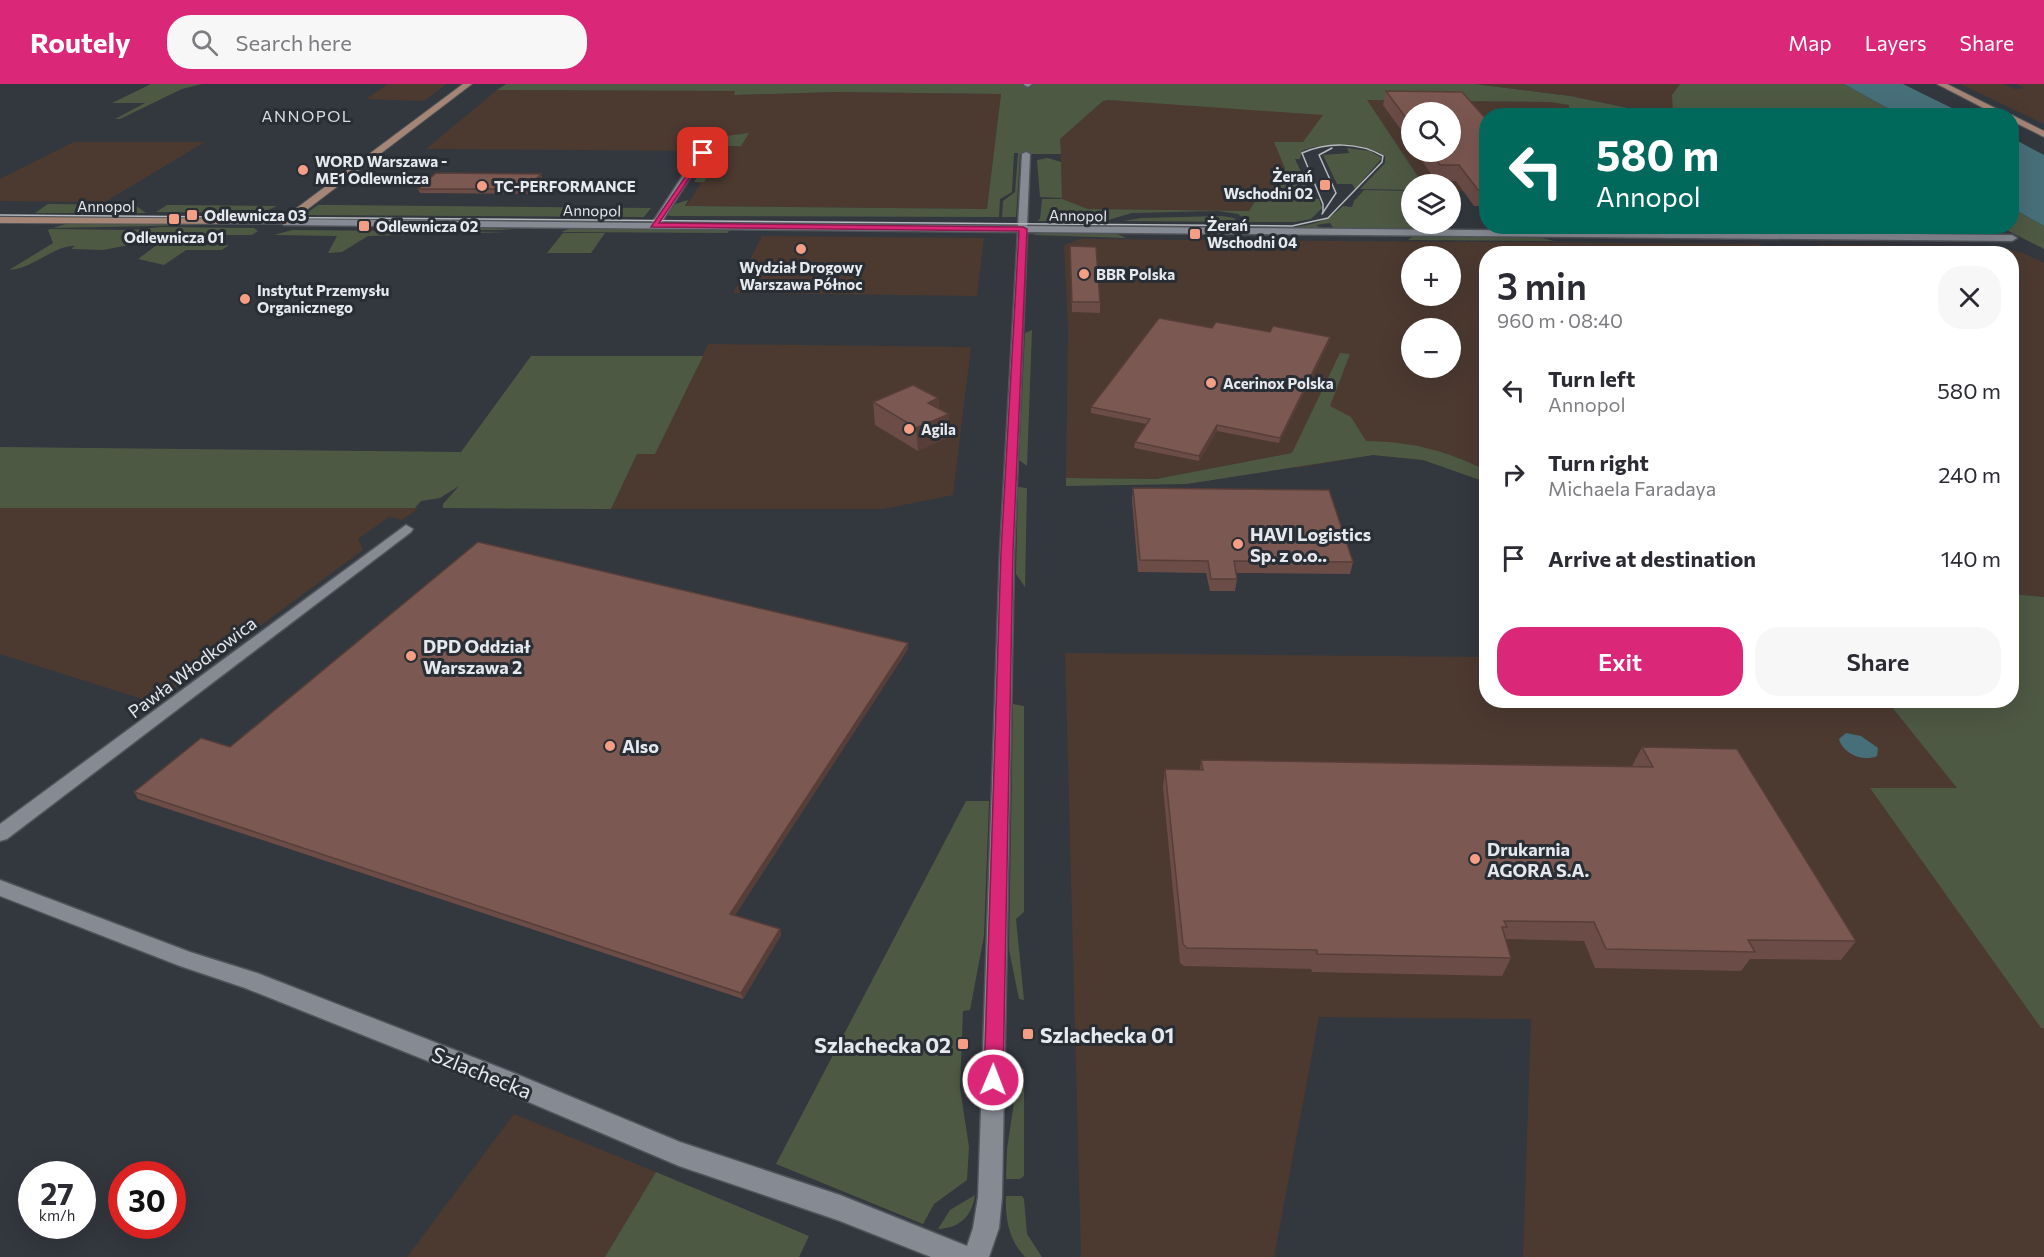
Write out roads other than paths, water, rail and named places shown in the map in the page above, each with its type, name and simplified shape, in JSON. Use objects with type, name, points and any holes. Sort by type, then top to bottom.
[{"type":"street","points":[[284,222],[468,84]]},
{"type":"street","points":[[1941,84],[1990,108]]},
{"type":"street","points":[[2019,122],[2044,134]]},
{"type":"street","points":[[654,226],[703,151]]},
{"type":"street","points":[[976,1257],[986,1228],[990,1197],[1007,552],[1026,154]]},
{"type":"street","name":"Annopol","points":[[0,220],[1479,233]]},
{"type":"street","name":"Annopol","points":[[1572,234],[2012,238]]},
{"type":"street","name":"Pawła Włodkowica","points":[[0,834],[406,529]]},
{"type":"street","name":"Szlachecka","points":[[0,888],[187,960],[249,980],[506,1081],[679,1154],[840,1208],[963,1257]]},
{"type":"water","points":[[1844,84],[1903,84],[1952,108],[1887,108]]},
{"type":"water","points":[[2019,142],[2044,155],[2044,226],[2019,212]]},
{"type":"water","points":[[1846,733],[1861,736],[1878,748],[1877,756],[1866,758],[1849,753],[1839,739]]},
{"type":"tram line","points":[[0,215],[1292,226],[1328,218],[1382,162],[1383,156],[1364,148],[1343,145],[1332,145],[1302,153],[1323,204],[1323,212]]},
{"type":"tram line","points":[[1322,214],[1336,193],[1319,155],[1332,148]]},
{"type":"place","name":"WORD Warszawa - ME1 Odlewnicza","points":[[303,170]]},
{"type":"place","name":"Żerań Wschodni 02","points":[[1325,185]]},
{"type":"place","name":"TC-PERFORMANCE","points":[[482,186]]},
{"type":"place","name":"Odlewnicza 03","points":[[192,215]]},
{"type":"place","name":"Odlewnicza 01","points":[[174,219]]},
{"type":"place","name":"Odlewnicza 02","points":[[364,226]]},
{"type":"place","name":"Żerań Wschodni 04","points":[[1195,234]]},
{"type":"place","name":"Wydział Drogowy Warszawa Północ","points":[[801,249]]},
{"type":"place","name":"BBR Polska","points":[[1084,274]]},
{"type":"place","name":"Instytut Przemysłu Organicznego","points":[[245,299]]},
{"type":"place","name":"Acerinox Polska","points":[[1211,383]]},
{"type":"place","name":"Agila","points":[[909,429]]},
{"type":"place","name":"HAVI Logistics Sp. z o.o..","points":[[1238,544]]},
{"type":"place","name":"DPD Oddział Warszawa 2","points":[[411,656]]},
{"type":"place","name":"Also","points":[[610,746]]},
{"type":"place","name":"Drukarnia AGORA S.A.","points":[[1475,859]]},
{"type":"place","name":"Szlachecka 01","points":[[1028,1034]]},
{"type":"place","name":"Szlachecka 02","points":[[963,1044]]},
{"type":"district","name":"ANNOPOL","points":[[307,115]]}]
